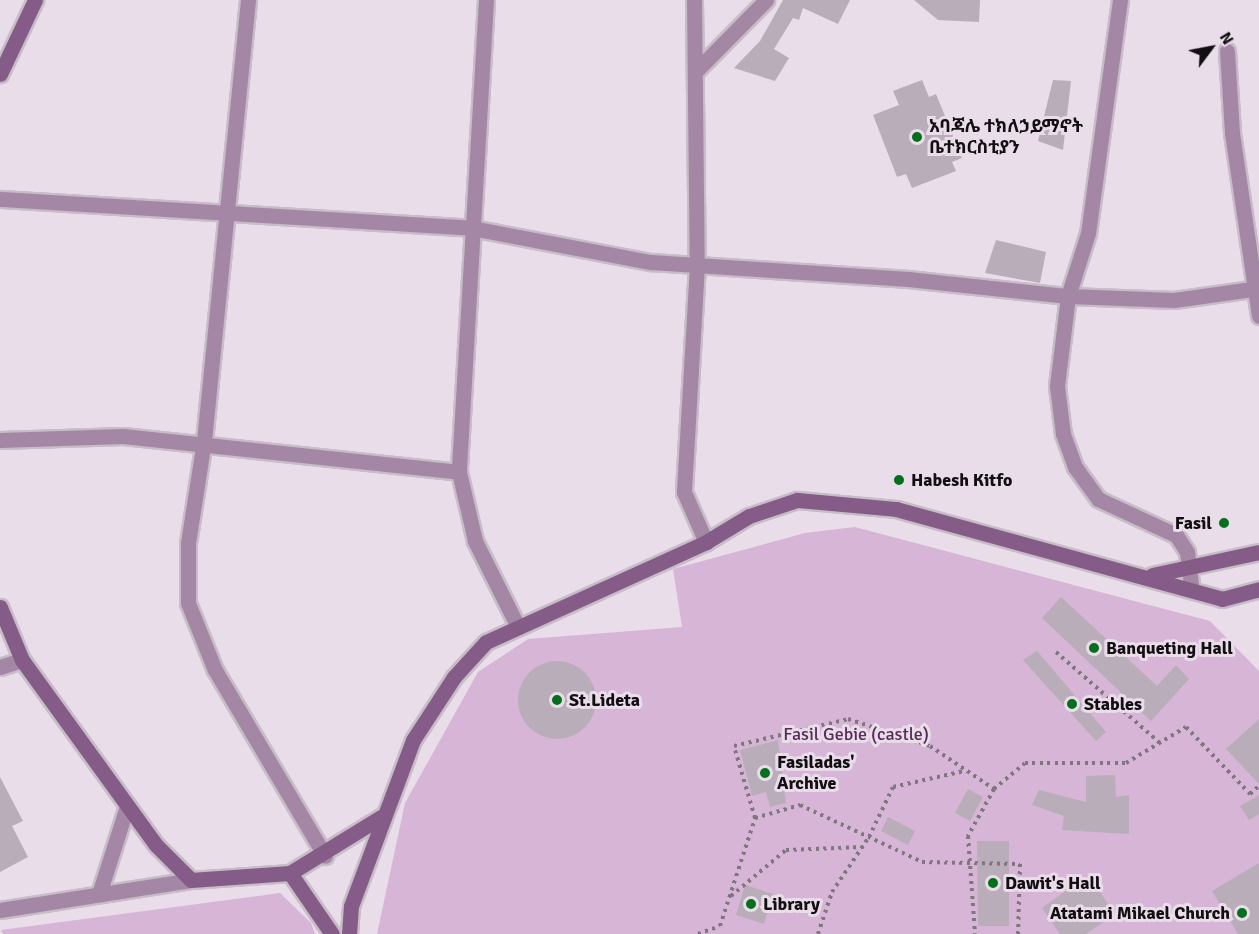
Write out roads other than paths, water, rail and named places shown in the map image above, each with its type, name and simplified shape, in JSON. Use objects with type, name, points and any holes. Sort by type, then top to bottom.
[{"type":"street","points":[[0,74],[35,0]]},
{"type":"street","points":[[248,0],[229,214],[203,447],[188,543],[188,603],[215,670],[325,856]]},
{"type":"street","points":[[486,0],[459,472],[475,541],[518,627]]},
{"type":"street","points":[[694,0],[697,265],[684,492],[706,542]]},
{"type":"street","points":[[696,71],[766,0]]},
{"type":"street","points":[[1120,0],[1088,233],[1068,296],[1057,386],[1063,434],[1075,467],[1098,499],[1176,535],[1190,567],[1192,590]]},
{"type":"street","points":[[1227,51],[1232,133],[1258,289],[1259,316]]},
{"type":"street","points":[[0,199],[472,228],[651,262],[1068,296],[1174,300],[1258,289]]},
{"type":"street","points":[[0,440],[28,435],[123,436],[203,447],[459,472]]},
{"type":"street","points":[[350,934],[351,906],[381,817],[413,740],[454,677],[486,642],[706,542],[749,516],[797,500],[837,501],[896,509],[1152,575],[1222,599],[1259,589]]},
{"type":"street","points":[[1152,575],[1259,552]]},
{"type":"street","points":[[0,607],[22,660],[127,806],[191,880]]},
{"type":"street","points":[[0,667],[22,660]]},
{"type":"street","points":[[99,894],[127,806]]},
{"type":"street","points":[[0,909],[191,880],[290,873],[325,856],[381,817]]},
{"type":"street","points":[[290,873],[332,934]]},
{"type":"place","name":"አባጃሌ ተክለኃይማኖት ቤተክርስቲያን","points":[[917,137]]},
{"type":"place","name":"Habesh Kitfo","points":[[899,480]]},
{"type":"place","name":"Fasil","points":[[1224,523]]},
{"type":"place","name":"Banqueting Hall","points":[[1094,648]]},
{"type":"place","name":"St.Lideta","points":[[557,700]]},
{"type":"place","name":"Stables","points":[[1072,704]]},
{"type":"place","name":"Fasiladas' Archive","points":[[765,773]]},
{"type":"place","name":"Dawit's Hall","points":[[993,883]]},
{"type":"place","name":"Library","points":[[751,904]]},
{"type":"place","name":"Atatami Mikael Church","points":[[1242,913]]},
{"type":"park label","name":"Fasil Gebie (castle)","points":[[856,734]]}]
